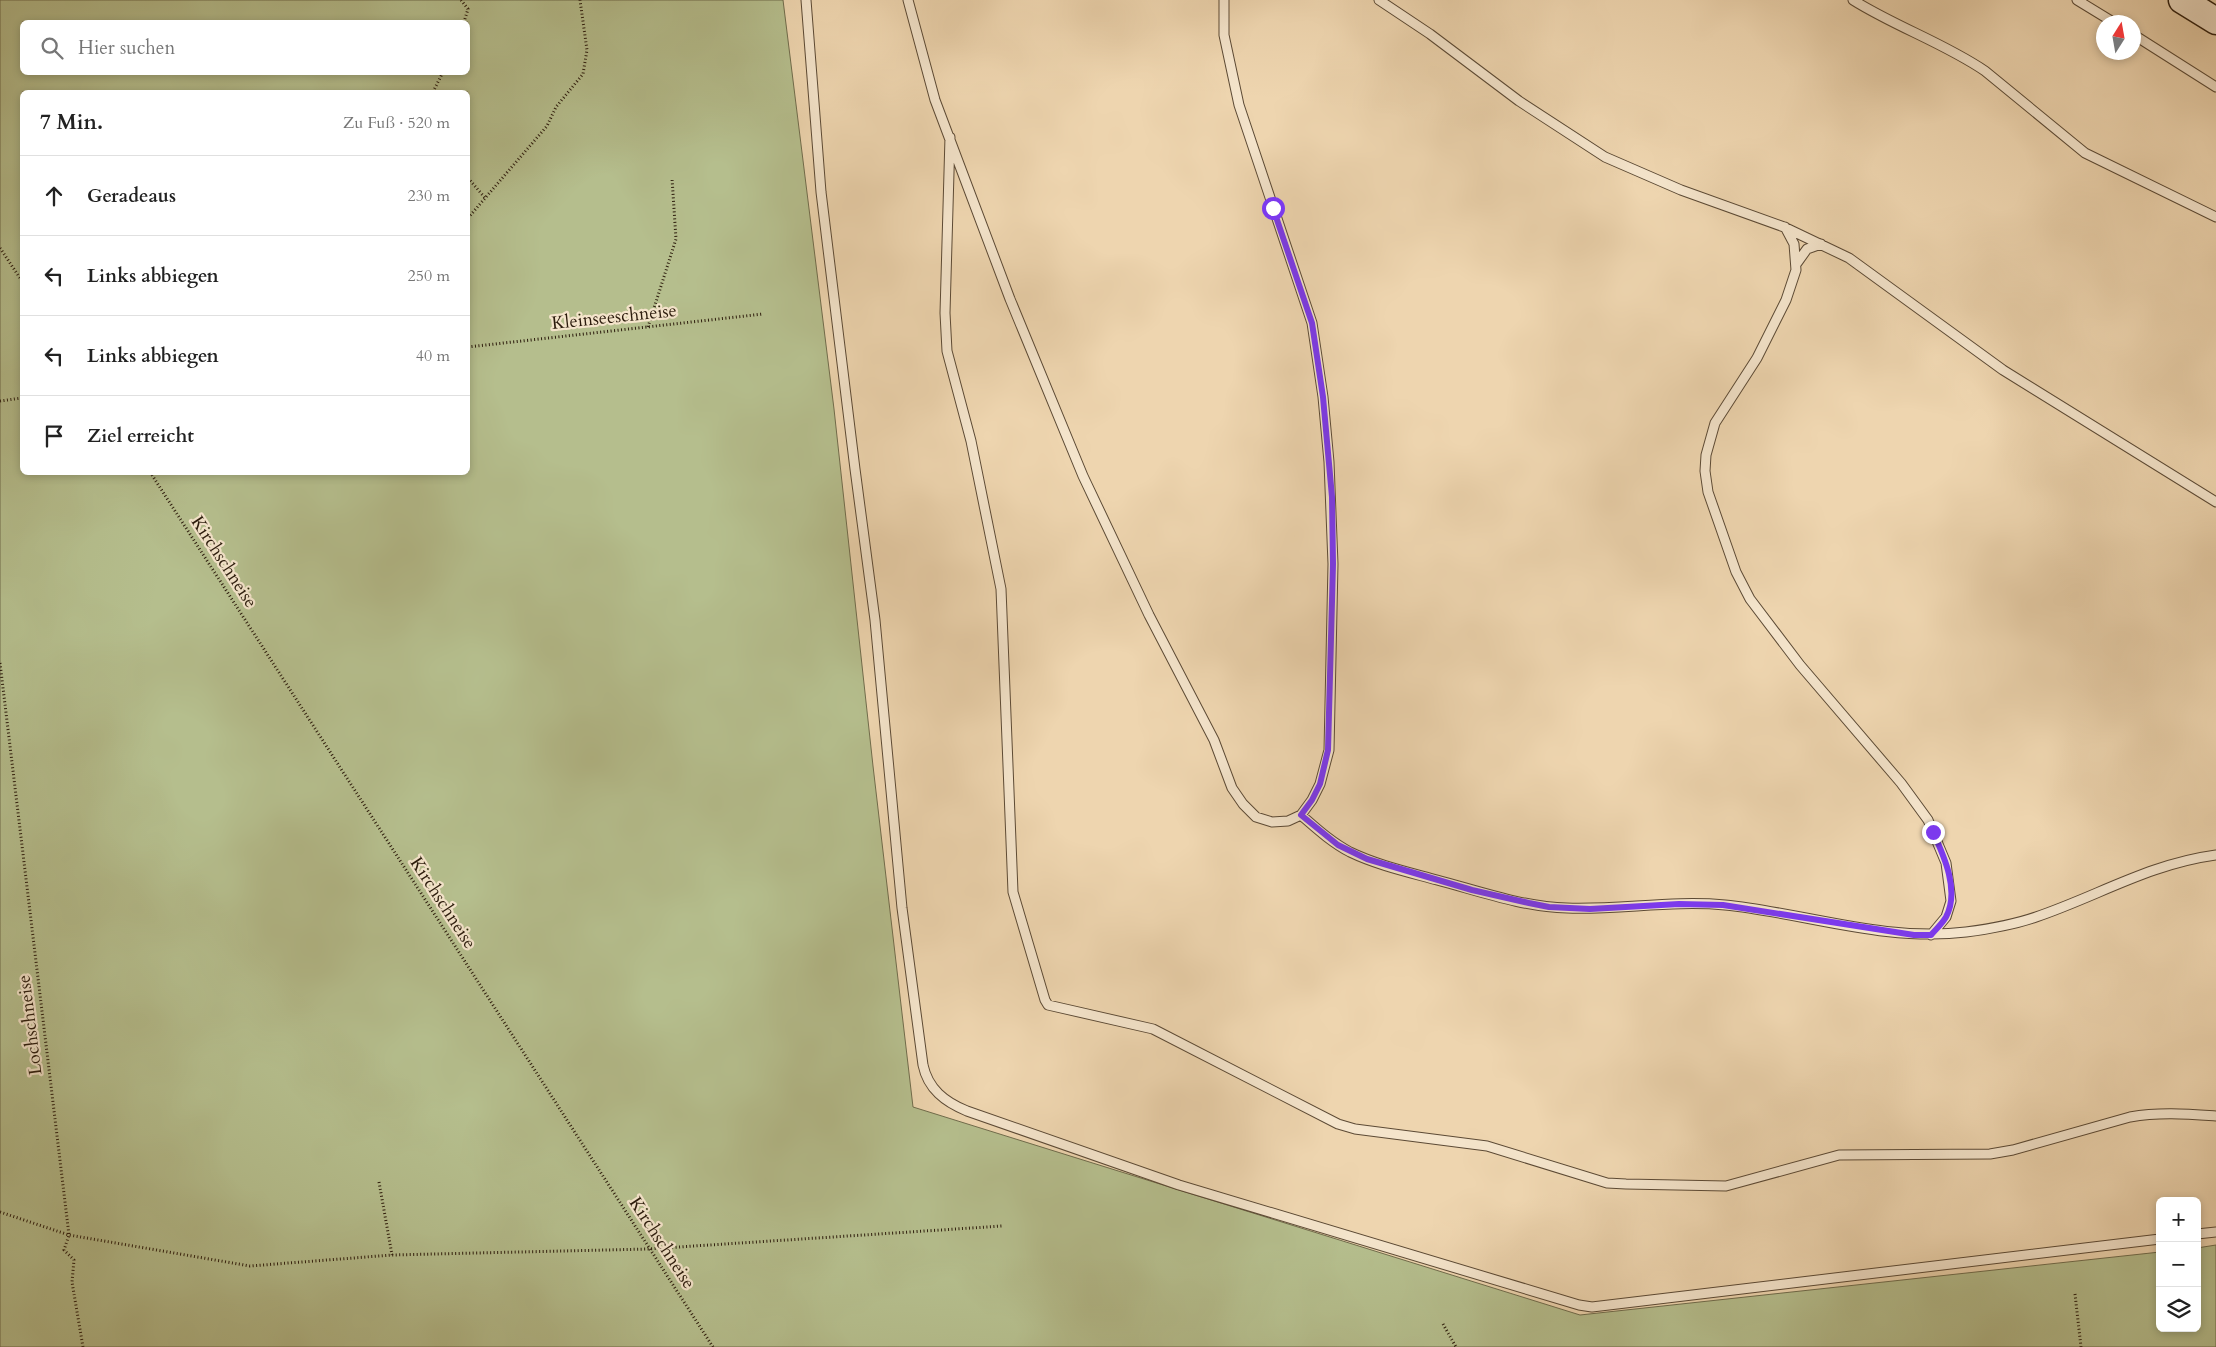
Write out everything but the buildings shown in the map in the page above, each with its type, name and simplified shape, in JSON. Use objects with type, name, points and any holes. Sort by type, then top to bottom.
[{"type":"main road","points":[[2182,0],[2216,21]]},
{"type":"lane","points":[[806,0],[822,192],[853,459],[875,620],[904,917],[923,1065],[930,1085],[946,1101],[967,1111],[1179,1185],[1580,1305],[1592,1306],[1640,1301],[2156,1239]]},
{"type":"lane","points":[[908,0],[929,79],[950,137],[1010,300],[1083,476],[1149,615],[1214,740],[1232,788],[1256,817],[1272,822],[1288,821],[1301,815],[1312,800],[1320,784],[1328,750],[1333,564],[1329,462],[1323,397],[1312,323],[1239,105],[1224,35],[1224,0]]},
{"type":"lane","points":[[1379,0],[1430,34],[1519,101],[1605,157],[1681,190],[1784,227],[1821,244],[1862,267],[2003,370],[2216,502]]},
{"type":"lane","points":[[1853,0],[1888,20],[1970,60],[2086,153],[2216,217]]},
{"type":"lane","points":[[2077,0],[2102,15]]},
{"type":"lane","points":[[2141,39],[2216,87]]},
{"type":"lane","points":[[950,137],[945,304],[946,340],[971,441],[1001,589],[1013,892],[1048,1005],[1153,1029],[1346,1127],[1487,1146],[1590,1178],[1616,1184],[1726,1186],[1830,1156],[1990,1154],[2013,1150],[2130,1117],[2147,1114],[2172,1112],[2216,1116]]},
{"type":"lane","points":[[1784,227],[1794,244],[1796,264],[1792,283],[1780,314],[1757,358],[1715,423],[1706,455],[1707,487],[1736,572],[1750,599],[1800,665],[1901,783],[1928,820],[1946,863],[1951,901],[1946,917],[1931,935]]},
{"type":"lane","points":[[1796,264],[1807,249],[1821,244]]},
{"type":"lane","points":[[1301,815],[1338,845],[1367,859],[1472,890],[1549,907],[1590,909],[1679,904],[1723,905],[1791,914],[1887,932],[1931,935],[1965,932],[2016,923],[2090,896],[2144,872],[2180,861],[2216,855]]},
{"type":"lane","points":[[2201,1234],[2216,1232]]},
{"type":"path","points":[[461,0],[468,9],[465,20]]},
{"type":"path","points":[[470,216],[547,126],[556,107],[583,74],[587,50],[580,0]]},
{"type":"path","points":[[435,90],[442,75]]},
{"type":"path","points":[[648,327],[676,239],[672,178]]},
{"type":"path","points":[[470,180],[486,199]]},
{"type":"path","points":[[0,248],[20,278]]},
{"type":"path","name":"Kleinseeschneise","points":[[470,347],[763,314]]},
{"type":"path","points":[[0,401],[20,398]]},
{"type":"path","name":"Kirchschneise","points":[[152,475],[648,1249],[713,1347]]},
{"type":"path","name":"Lochschneise","points":[[0,663],[69,1235],[64,1250],[74,1260],[72,1282],[84,1347]]},
{"type":"path","points":[[379,1182],[392,1254]]},
{"type":"path","points":[[0,1212],[69,1235],[250,1266],[392,1254],[648,1249],[1002,1226]]},
{"type":"path","points":[[2075,1294],[2081,1347]]},
{"type":"path","points":[[1443,1324],[1456,1347]]},
{"type":"green space","points":[[0,0],[783,0],[834,409],[913,1107],[1580,1315],[2156,1252],[2156,1332],[2201,1332],[2201,1247],[2216,1245],[2216,1347],[0,1347]]},
{"type":"route","points":[[1273,208],[1312,323],[1323,397],[1332,497],[1333,564],[1328,750],[1320,784],[1312,800],[1301,815],[1326,837],[1367,859],[1472,890],[1549,907],[1590,909],[1679,904],[1723,905],[1791,914],[1887,932],[1914,935],[1931,935],[1946,917],[1951,901],[1946,863],[1933,832]]}]
